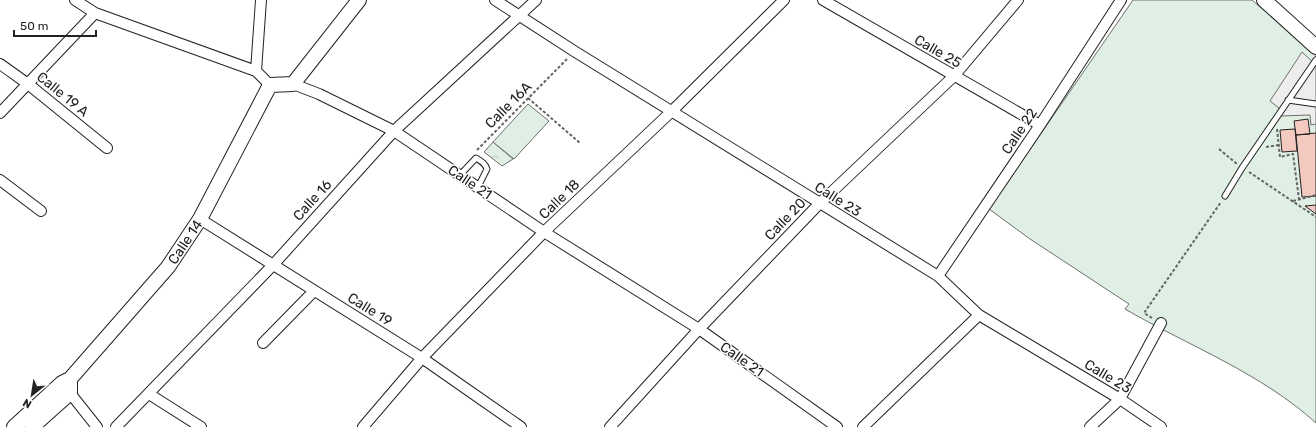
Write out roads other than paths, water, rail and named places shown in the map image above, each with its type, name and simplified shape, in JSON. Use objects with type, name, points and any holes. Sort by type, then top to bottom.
[{"type":"street","points":[[75,0],[95,13],[256,70],[270,85]]},
{"type":"street","points":[[256,70],[261,0]]},
{"type":"street","points":[[293,84],[359,0]]},
{"type":"street","name":"Calle 23","points":[[495,0],[819,204],[938,276],[979,315],[1120,399],[1161,427]]},
{"type":"street","name":"Calle 16","points":[[116,427],[273,265],[394,131],[536,0]]},
{"type":"street","name":"Calle 18","points":[[363,427],[422,358],[544,232],[672,111],[784,0]]},
{"type":"street","name":"Calle 25","points":[[823,0],[1040,125]]},
{"type":"street","name":"Calle 20","points":[[610,427],[699,329],[819,204],[954,76],[1018,0]]},
{"type":"street","name":"Calle 22","points":[[938,276],[1040,125],[1121,0]]},
{"type":"street","points":[[1264,0],[1316,47]]},
{"type":"street","points":[[0,114],[95,13]]},
{"type":"street","name":"Calle 19 A","points":[[0,64],[28,84],[107,148]]},
{"type":"street","name":"Calle 21","points":[[270,85],[293,84],[319,94],[394,131],[544,232],[699,329],[838,427]]},
{"type":"street","name":"Calle 14","points":[[67,385],[168,267],[200,219],[270,85]]},
{"type":"street","points":[[0,180],[41,211]]},
{"type":"street","name":"Calle 19","points":[[200,219],[422,358],[521,427]]},
{"type":"street","points":[[263,343],[314,291]]},
{"type":"street","points":[[863,427],[979,315]]},
{"type":"street","points":[[1090,427],[1120,399],[1161,323]]},
{"type":"street","points":[[14,427],[67,385]]},
{"type":"street","points":[[32,427],[67,385]]},
{"type":"street","points":[[67,385],[98,427]]},
{"type":"street","points":[[149,394],[201,427]]},
{"type":"lane","points":[[1225,196],[1242,168],[1316,60]]},
{"type":"lane","points":[[1288,100],[1316,104]]},
{"type":"lane","points":[[460,175],[476,158],[485,163],[487,169],[478,188]]}]
